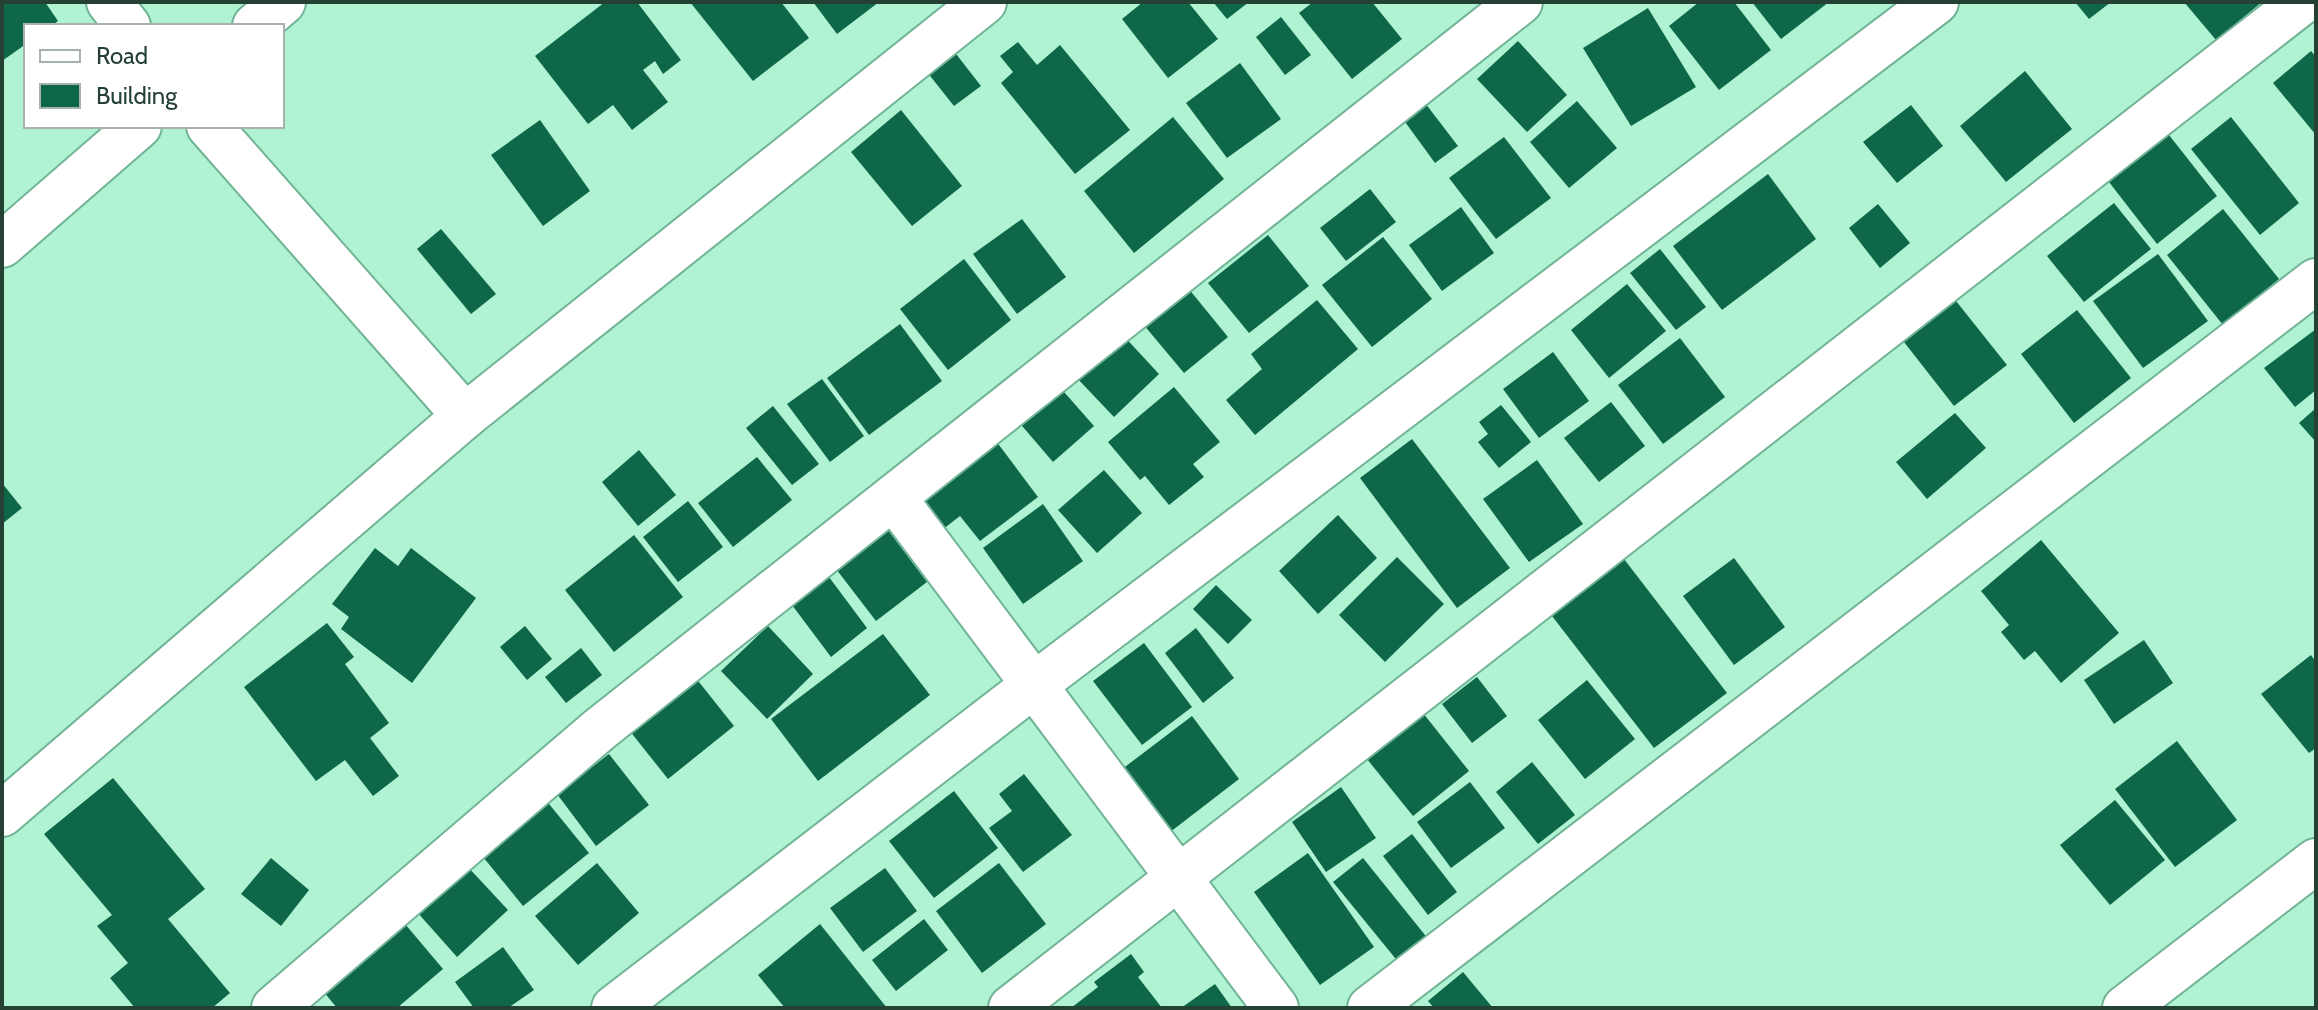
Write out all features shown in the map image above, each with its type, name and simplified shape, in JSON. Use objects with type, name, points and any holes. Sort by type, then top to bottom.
[{"type":"street","points":[[109,2],[126,24]]},
{"type":"street","points":[[257,24],[283,2]]},
{"type":"street","points":[[2,814],[465,416],[984,2]]},
{"type":"street","points":[[274,1008],[600,729],[1520,2]]},
{"type":"street","points":[[614,1008],[1034,685],[1936,2]]},
{"type":"street","points":[[1011,1008],[2302,2]]},
{"type":"street","points":[[2,245],[137,128]]},
{"type":"street","points":[[211,128],[465,416]]},
{"type":"street","points":[[1370,1008],[2316,281]]},
{"type":"street","points":[[894,498],[1276,1008]]},
{"type":"street","points":[[2125,1008],[2316,861]]},
{"type":"building","points":[[2,2],[45,2],[58,21],[54,24],[24,24],[24,45],[2,61]]},
{"type":"building","points":[[605,2],[637,2],[681,60],[663,74],[655,61],[643,70],[668,102],[632,130],[613,105],[588,124],[535,56]]},
{"type":"building","points":[[690,2],[781,2],[809,38],[753,81]]},
{"type":"building","points":[[813,2],[879,2],[837,34]]},
{"type":"building","points":[[1143,2],[1188,2],[1218,39],[1168,78],[1122,19]]},
{"type":"building","points":[[1213,2],[1249,2],[1227,19]]},
{"type":"building","points":[[1313,2],[1372,2],[1402,39],[1352,79],[1299,13]]},
{"type":"building","points":[[1699,2],[1734,2],[1771,50],[1719,90],[1669,26]]},
{"type":"building","points":[[1752,2],[1829,2],[1781,39]]},
{"type":"building","points":[[2075,2],[2111,2],[2089,19]]},
{"type":"building","points":[[2184,2],[2262,2],[2216,40]]},
{"type":"building","points":[[1648,8],[1696,87],[1631,126],[1583,48]]},
{"type":"building","points":[[1281,17],[1311,55],[1285,75],[1256,37]]},
{"type":"building","points":[[1518,41],[1567,95],[1527,132],[1477,79]]},
{"type":"building","points":[[1018,42],[1037,65],[1060,45],[1130,130],[1075,174],[1001,83],[1013,72],[1000,56]]},
{"type":"building","points":[[953,50],[981,86],[954,106],[927,72]]},
{"type":"building","points":[[2311,51],[2316,57],[2316,135],[2273,83]]},
{"type":"building","points":[[1240,63],[1281,119],[1227,158],[1186,103]]},
{"type":"building","points":[[2025,71],[2072,129],[2006,182],[1960,126]]},
{"type":"building","points":[[1422,99],[1458,146],[1435,163],[1400,115]]},
{"type":"building","points":[[1577,101],[1617,148],[1569,188],[1530,142]]},
{"type":"building","points":[[1911,105],[1943,146],[1897,183],[1863,142]]},
{"type":"building","points":[[901,110],[962,186],[912,226],[851,152]]},
{"type":"building","points":[[1173,117],[1224,179],[1134,253],[1084,191]]},
{"type":"building","points":[[2231,117],[2299,203],[2260,235],[2191,149]]},
{"type":"building","points":[[540,120],[590,191],[543,226],[491,155]]},
{"type":"building","points":[[2169,135],[2217,196],[2157,244],[2109,182]]},
{"type":"building","points":[[1504,137],[1551,198],[1496,239],[1449,178]]},
{"type":"building","points":[[1768,174],[1816,239],[1722,310],[1673,246]]},
{"type":"building","points":[[1370,189],[1396,222],[1346,261],[1320,228]]},
{"type":"building","points":[[2114,203],[2151,249],[2084,302],[2047,256]]},
{"type":"building","points":[[1878,204],[1910,243],[1880,268],[1849,228]]},
{"type":"building","points":[[1461,207],[1494,253],[1442,291],[1409,245]]},
{"type":"building","points":[[2223,209],[2279,279],[2223,325],[2167,255]]},
{"type":"building","points":[[1022,219],[1066,277],[1017,314],[973,254]]},
{"type":"building","points":[[441,229],[496,294],[471,314],[417,249]]},
{"type":"building","points":[[1268,235],[1309,286],[1249,333],[1208,283]]},
{"type":"building","points":[[1383,237],[1432,299],[1372,347],[1322,285]]},
{"type":"building","points":[[1660,249],[1706,307],[1676,330],[1630,273]]},
{"type":"building","points":[[2158,254],[2208,321],[2143,368],[2093,301]]},
{"type":"building","points":[[964,259],[1011,320],[948,370],[900,309]]},
{"type":"building","points":[[1627,284],[1666,331],[1609,378],[1571,330]]},
{"type":"building","points":[[1188,288],[1228,337],[1184,373],[1143,324]]},
{"type":"building","points":[[1317,300],[1358,349],[1255,435],[1226,400],[1262,369],[1251,354]]},
{"type":"building","points":[[1956,301],[2007,365],[1954,406],[1904,342]]},
{"type":"building","points":[[2077,310],[2131,378],[2074,423],[2021,354]]},
{"type":"building","points":[[900,324],[942,381],[869,435],[827,378]]},
{"type":"building","points":[[2316,329],[2316,390],[2295,407],[2264,368]]},
{"type":"building","points":[[1121,333],[1159,374],[1114,417],[1075,376]]},
{"type":"building","points":[[1680,338],[1725,397],[1663,444],[1618,385]]},
{"type":"building","points":[[1553,352],[1589,401],[1539,438],[1503,389]]},
{"type":"building","points":[[822,379],[864,436],[830,462],[787,404]]},
{"type":"building","points":[[1057,384],[1094,426],[1053,462],[1017,420]]},
{"type":"building","points":[[1174,387],[1220,442],[1193,464],[1204,477],[1169,505],[1145,476],[1140,480],[1108,442]]},
{"type":"building","points":[[1611,402],[1645,446],[1599,482],[1564,438]]},
{"type":"building","points":[[1501,405],[1531,442],[1499,468],[1478,442],[1488,434],[1479,422]]},
{"type":"building","points":[[773,406],[819,464],[792,485],[746,428]]},
{"type":"building","points":[[2316,408],[2316,442],[2299,423]]},
{"type":"building","points":[[1955,413],[1986,448],[1927,499],[1896,462]]},
{"type":"building","points":[[990,433],[1038,497],[980,541],[960,516],[938,533],[909,494]]},
{"type":"building","points":[[1412,439],[1510,568],[1457,608],[1360,478]]},
{"type":"building","points":[[639,450],[676,495],[638,526],[602,482]]},
{"type":"building","points":[[757,457],[792,500],[733,547],[698,503]]},
{"type":"building","points":[[1537,460],[1583,524],[1529,562],[1483,499]]},
{"type":"building","points":[[1104,470],[1142,513],[1097,553],[1058,510]]},
{"type":"building","points":[[2,483],[22,508],[2,524]]},
{"type":"building","points":[[688,501],[723,547],[678,582],[643,537]]},
{"type":"building","points":[[1043,504],[1083,561],[1023,604],[983,548]]},
{"type":"building","points":[[1338,515],[1377,558],[1318,614],[1279,571]]},
{"type":"building","points":[[885,526],[927,582],[876,621],[833,565]]},
{"type":"building","points":[[634,535],[683,597],[614,652],[565,590]]},
{"type":"building","points":[[2041,540],[2119,633],[2061,683],[2035,651],[2024,660],[2001,632],[2009,625],[1981,591]]},
{"type":"building","points":[[375,548],[398,566],[411,548],[476,598],[412,683],[341,629],[349,617],[332,604]]},
{"type":"building","points":[[1397,557],[1444,604],[1385,662],[1339,615]]},
{"type":"building","points":[[1734,558],[1785,627],[1734,665],[1683,596]]},
{"type":"building","points":[[1624,559],[1727,693],[1654,748],[1552,616]]},
{"type":"building","points":[[826,573],[867,628],[831,657],[789,601]]},
{"type":"building","points":[[1216,585],[1252,620],[1228,644],[1193,609]]},
{"type":"building","points":[[327,623],[354,657],[345,664],[389,723],[370,738],[399,776],[373,796],[345,760],[316,781],[244,687]]},
{"type":"building","points":[[525,626],[552,659],[527,680],[500,647]]},
{"type":"building","points":[[768,626],[813,674],[767,719],[721,671]]},
{"type":"building","points":[[1196,628],[1234,678],[1203,703],[1165,653]]},
{"type":"building","points":[[883,634],[930,695],[818,781],[771,719]]},
{"type":"building","points":[[2144,640],[2173,683],[2114,724],[2084,680]]},
{"type":"building","points":[[1144,643],[1192,707],[1142,745],[1093,681]]},
{"type":"building","points":[[581,648],[602,675],[566,703],[545,677]]},
{"type":"building","points":[[2311,655],[2316,662],[2316,748],[2309,753],[2261,694]]},
{"type":"building","points":[[695,677],[734,726],[668,779],[629,730]]},
{"type":"building","points":[[1477,677],[1507,716],[1472,743],[1442,704]]},
{"type":"building","points":[[1587,680],[1635,739],[1585,779],[1538,720]]},
{"type":"building","points":[[1423,713],[1469,771],[1413,816],[1367,759]]},
{"type":"building","points":[[1192,716],[1239,779],[1165,836],[1117,773]]},
{"type":"building","points":[[2177,741],[2237,820],[2175,867],[2115,789]]},
{"type":"building","points":[[609,754],[649,805],[596,846],[557,794]]},
{"type":"building","points":[[1532,762],[1575,815],[1538,844],[1496,792]]},
{"type":"building","points":[[1024,774],[1072,835],[1023,872],[989,828],[1012,811],[999,794]]},
{"type":"building","points":[[113,778],[205,889],[168,919],[230,993],[212,1008],[135,1008],[110,978],[128,963],[97,926],[112,915],[44,834]]},
{"type":"building","points":[[1470,782],[1505,828],[1451,868],[1417,822]]},
{"type":"building","points":[[1341,787],[1376,838],[1326,872],[1292,822]]},
{"type":"building","points":[[954,791],[998,848],[934,898],[889,841]]},
{"type":"building","points":[[545,799],[589,853],[523,906],[479,852]]},
{"type":"building","points":[[2115,800],[2165,860],[2110,905],[2060,845]]},
{"type":"building","points":[[1412,834],[1457,892],[1428,915],[1383,856]]},
{"type":"building","points":[[1308,853],[1374,947],[1320,985],[1254,892]]},
{"type":"building","points":[[271,858],[309,890],[281,926],[241,894]]},
{"type":"building","points":[[1363,858],[1433,945],[1404,969],[1333,882]]},
{"type":"building","points":[[597,863],[639,913],[578,965],[535,916]]},
{"type":"building","points":[[999,863],[1046,924],[982,973],[936,911]]},
{"type":"building","points":[[467,866],[508,910],[457,957],[417,912]]},
{"type":"building","points":[[885,868],[917,911],[863,952],[830,908]]},
{"type":"building","points":[[400,918],[443,969],[397,1008],[337,1008],[319,986]]},
{"type":"building","points":[[924,919],[948,950],[896,991],[872,960]]},
{"type":"building","points":[[820,924],[887,1008],[785,1008],[758,975]]},
{"type":"building","points":[[503,947],[534,990],[508,1008],[474,1008],[455,982]]},
{"type":"building","points":[[1131,954],[1144,972],[1138,977],[1162,1008],[1071,1008],[1098,987],[1094,982]]},
{"type":"building","points":[[1463,972],[1493,1008],[1434,1008],[1428,1001]]},
{"type":"building","points":[[1215,984],[1232,1008],[1181,1008]]}]
